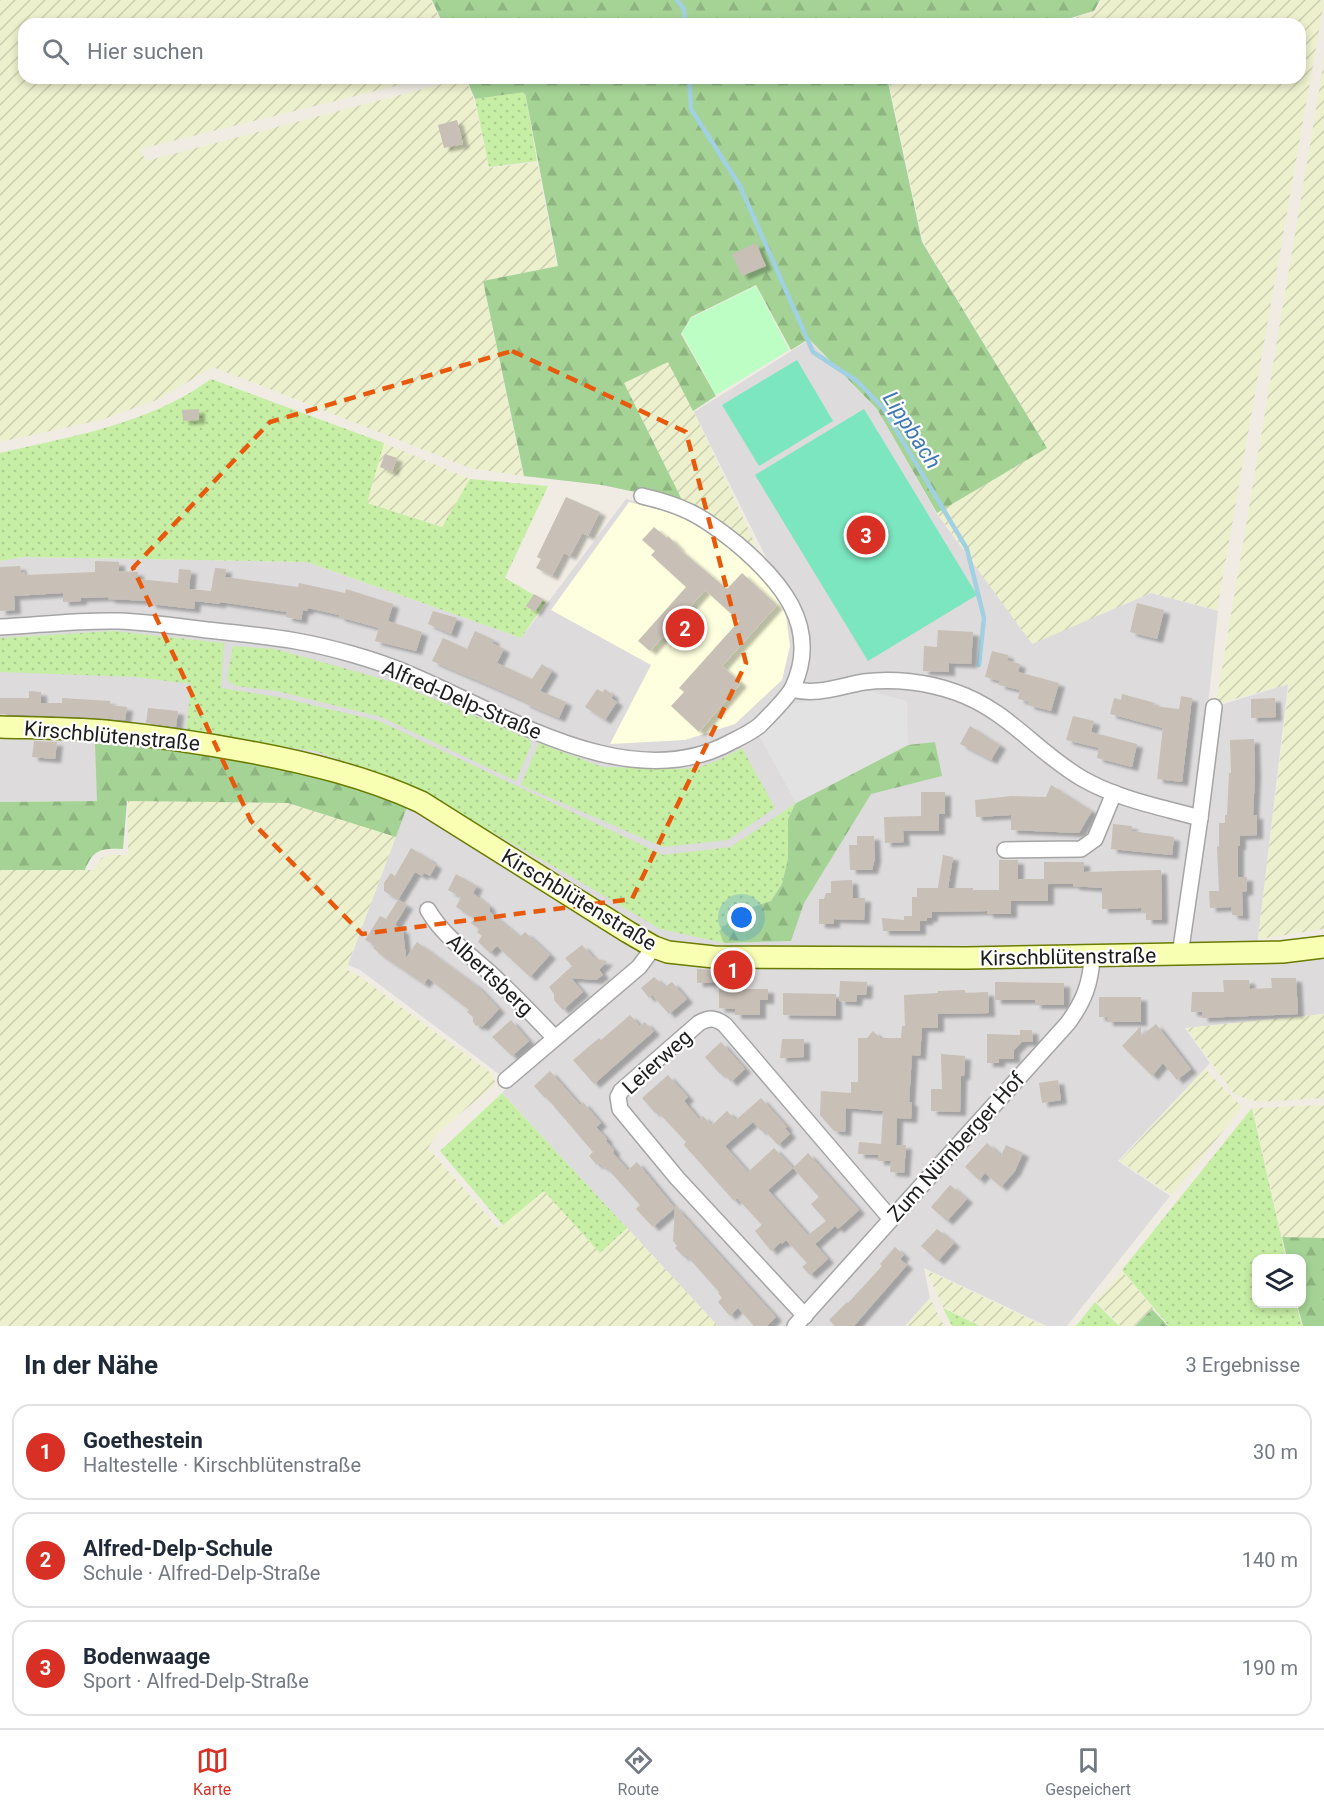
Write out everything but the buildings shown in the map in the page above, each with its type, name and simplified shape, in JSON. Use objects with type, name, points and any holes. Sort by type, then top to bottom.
[{"type":"main road","name":"Kirschblütenstraße","points":[[0,727],[104,731],[205,744],[278,757],[359,777],[421,802],[654,947],[679,955],[880,959],[1180,955],[1282,952],[1324,947]]},
{"type":"street","name":"Alfred-Delp-Straße","points":[[0,627],[118,621],[297,641],[406,672],[567,745],[596,754],[658,760],[693,757],[720,748],[759,726],[792,689],[799,666],[802,644],[800,626],[785,592],[768,573],[716,527],[670,503],[642,496]]},
{"type":"street","points":[[792,689],[811,692],[867,682],[887,681],[933,686],[954,691],[994,711],[1064,767],[1099,787],[1200,818]]},
{"type":"street","points":[[1180,955],[1214,707]]},
{"type":"street","points":[[1005,850],[1081,849],[1095,839],[1114,793]]},
{"type":"street","name":"Albertsberg","points":[[428,910],[453,942],[516,997],[554,1037]]},
{"type":"street","points":[[506,1080],[639,967],[654,947]]},
{"type":"street","name":"Zum Nürnberger Hof","points":[[800,1321],[1068,1023],[1087,992],[1092,956]]},
{"type":"street","name":"Leierweg","points":[[800,1321],[620,1109],[618,1097],[621,1091],[699,1023],[713,1018],[719,1020],[891,1219]]},
{"type":"highlighted area","points":[[512,351],[686,432],[746,663],[632,899],[362,934],[251,821],[133,568],[270,422]]},
{"type":"shaded area","points":[[0,0],[431,0],[439,18],[18,18],[18,84],[404,84],[140,149],[146,161],[442,84],[468,84],[474,99],[489,168],[537,162],[557,266],[483,281],[523,476],[470,468],[213,367],[159,399],[101,420],[0,442]]},
{"type":"shaded area","points":[[1102,0],[1324,0],[1217,610],[1151,593],[1032,644],[937,513],[1047,448],[923,242],[889,84],[1306,84],[1306,18],[1074,18],[1095,12]]},
{"type":"shaded area","points":[[1324,61],[1324,929],[1258,939],[1289,684],[1216,704]]},
{"type":"shaded area","points":[[809,340],[877,409],[937,514],[1032,643],[1151,593],[1218,611],[1208,705],[1214,707],[1288,684],[1255,964],[1324,956],[1324,1014],[1185,1028],[1210,1063],[1118,1161],[1170,1196],[1067,1326],[1047,1326],[924,1268],[930,1298],[905,1326],[718,1326],[502,1093],[511,1083],[360,970],[348,965],[407,807],[96,743],[98,801],[0,802],[0,561],[23,557],[307,562],[521,638],[626,499],[685,514],[734,547],[784,594],[694,412]]},
{"type":"shaded area","points":[[668,361],[757,548],[720,522],[683,502],[624,383]]},
{"type":"shaded area","points":[[384,443],[470,479],[443,527],[367,503]]},
{"type":"shaded area","points":[[629,502],[684,516],[732,550],[784,600],[790,646],[782,680],[735,724],[685,740],[610,744],[651,665],[551,610]]},
{"type":"shaded area","points":[[863,689],[907,701],[908,745],[796,803],[758,734],[793,704]]},
{"type":"shaded area","points":[[128,801],[288,803],[396,836],[346,969],[359,976],[492,1074],[495,1082],[491,1088],[438,1132],[428,1148],[498,1228],[544,1191],[600,1253],[627,1228],[718,1326],[0,1326],[0,870],[94,870],[102,858],[110,855],[128,855]]},
{"type":"shaded area","points":[[1324,1014],[1324,1098],[1258,1102],[1235,1095],[1186,1028]]},
{"type":"shaded area","points":[[1205,1069],[1242,1107],[1172,1195],[1120,1161]]},
{"type":"shaded area","points":[[1324,1105],[1324,1238],[1282,1237],[1253,1108]]},
{"type":"shaded area","points":[[926,1270],[1044,1326],[982,1326],[943,1307]]},
{"type":"shaded area","points":[[1122,1271],[1153,1308],[1134,1326],[1120,1326],[1096,1301]]},
{"type":"shaded area","points":[[930,1298],[944,1326],[906,1326]]},
{"type":"green space","points":[[432,0],[1100,0],[1094,11],[1070,18],[440,18]]},
{"type":"green space","points":[[469,84],[888,84],[922,242],[1047,448],[937,513],[877,409],[809,339],[791,350],[756,285],[691,317],[681,334],[716,396],[693,411],[668,362],[624,383],[683,502],[602,485],[524,476],[483,281],[558,266],[525,92],[475,99]]},
{"type":"green space","points":[[525,92],[537,161],[489,167],[475,99]]},
{"type":"green space","points":[[756,286],[789,350],[716,395],[682,333],[691,318]]},
{"type":"green space","points":[[797,360],[833,421],[759,466],[722,405]]},
{"type":"green space","points":[[211,379],[384,443],[367,503],[442,527],[470,479],[548,486],[505,578],[546,602],[521,638],[307,562],[23,557],[0,561],[0,453],[82,434],[136,418],[187,394]]},
{"type":"green space","points":[[864,409],[977,595],[868,661],[755,475]]},
{"type":"green space","points":[[113,631],[224,643],[221,688],[278,697],[379,721],[663,855],[731,847],[796,803],[788,819],[788,859],[782,884],[771,901],[741,911],[719,931],[724,943],[660,929],[406,784],[315,751],[186,733],[191,684],[135,677],[0,672],[0,638]]},
{"type":"green space","points":[[233,646],[275,649],[393,682],[529,739],[531,745],[516,781],[381,717],[277,691],[230,683],[227,678]]},
{"type":"green space","points":[[935,742],[942,776],[871,794],[804,903],[791,941],[724,943],[719,931],[741,911],[771,901],[782,884],[788,859],[788,819],[796,803],[908,745]]},
{"type":"green space","points":[[95,743],[204,754],[323,776],[407,807],[396,837],[288,803],[127,801],[123,849],[99,851],[91,858],[85,870],[0,870],[0,802],[97,801]]},
{"type":"green space","points":[[539,743],[602,767],[680,769],[700,767],[742,748],[775,808],[728,840],[663,847],[521,785]]},
{"type":"green space","points":[[502,1093],[627,1228],[600,1253],[544,1191],[503,1225],[440,1151]]},
{"type":"green space","points":[[1252,1108],[1285,1254],[1252,1254],[1252,1308],[1297,1308],[1302,1326],[1169,1326],[1122,1270]]},
{"type":"green space","points":[[1282,1237],[1324,1238],[1324,1326],[1303,1326],[1298,1308],[1306,1308],[1306,1254],[1286,1254]]},
{"type":"green space","points":[[1095,1302],[1119,1326],[1076,1326]]},
{"type":"green space","points":[[943,1308],[980,1326],[952,1326]]},
{"type":"green space","points":[[1152,1309],[1168,1326],[1135,1326]]},
{"type":"waterway","name":"Lippbach","points":[[677,0],[684,9],[685,18]]},
{"type":"waterway","name":"Lippbach","points":[[689,84],[691,109],[740,186],[813,352],[857,381],[883,408],[967,549],[984,618],[979,665]]},
{"type":"place","name":"Bodenwaage","points":[[866,535]]},
{"type":"place","name":"Alfred-Delp-Schule","points":[[685,628]]},
{"type":"place","name":"Goethestein","points":[[733,970]]}]
